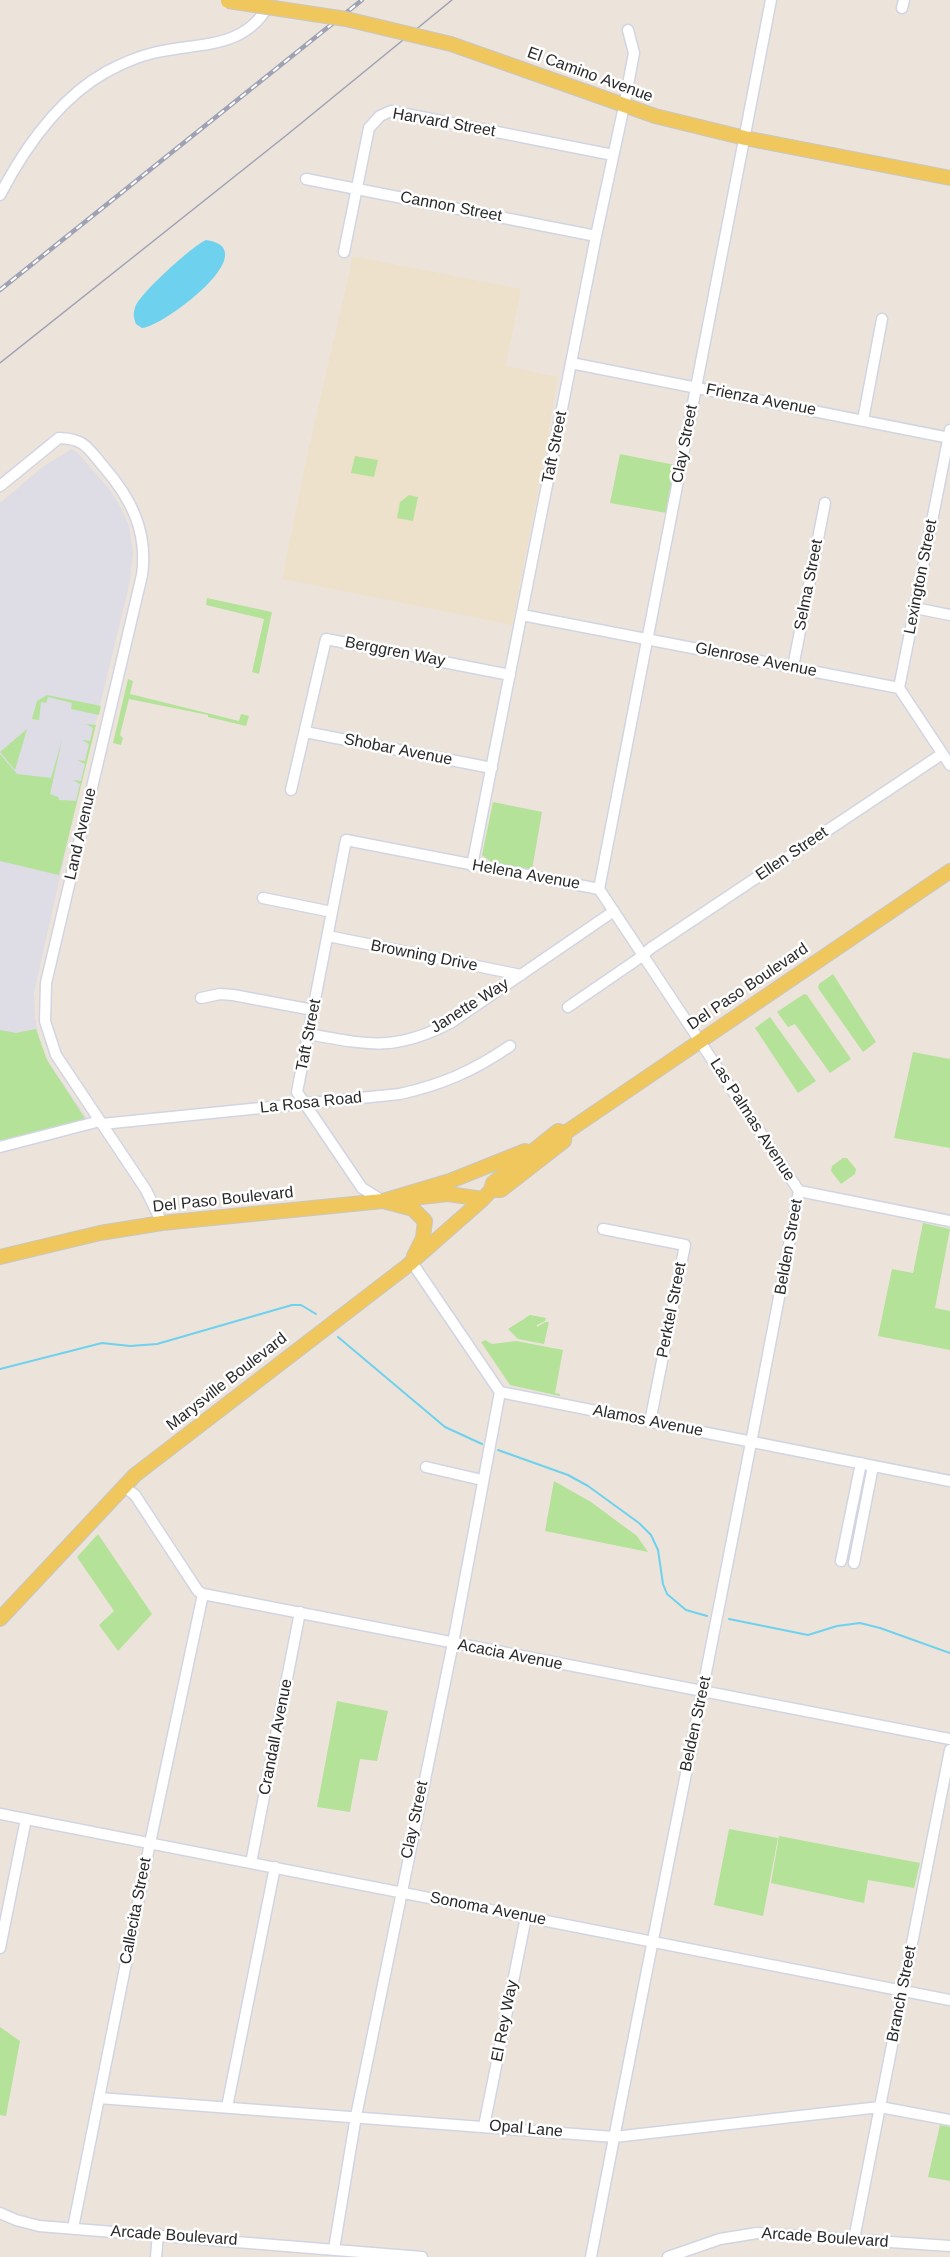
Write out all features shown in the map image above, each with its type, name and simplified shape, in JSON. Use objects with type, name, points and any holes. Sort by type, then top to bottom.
[{"type":"main road","name":"El Camino Avenue","points":[[224,0],[346,19],[451,44],[655,117],[745,138],[950,178]]},
{"type":"main road","name":"Del Paso Boulevard","points":[[565,1132],[950,871]]},
{"type":"main road","name":"Marysville Boulevard","points":[[0,1619],[123,1486],[154,1459],[411,1262],[487,1195],[501,1190],[564,1141],[565,1132],[558,1131],[493,1183],[487,1195]]},
{"type":"main road","name":"Del Paso Boulevard","points":[[0,1257],[100,1233],[162,1222],[383,1201],[450,1181],[546,1141]]},
{"type":"main road","points":[[450,1181],[464,1182],[487,1195]]},
{"type":"main road","points":[[383,1201],[448,1194],[487,1195]]},
{"type":"main road","points":[[383,1201],[413,1209],[425,1221],[423,1238],[411,1262]]},
{"type":"street","name":"Clay Street","points":[[598,889],[771,0]]},
{"type":"street","points":[[1,191],[48,120],[69,99],[93,81],[119,66],[153,53],[228,40],[250,27],[265,12],[271,1]]},
{"type":"street","name":"Taft Street","points":[[472,866],[634,53],[628,30]]},
{"type":"street","name":"Harvard Street","points":[[344,252],[369,128],[380,116],[391,111],[614,155]]},
{"type":"street","name":"Cannon Street","points":[[306,178],[596,236]]},
{"type":"street","points":[[863,420],[882,319]]},
{"type":"street","name":"Frienza Avenue","points":[[571,363],[949,435]]},
{"type":"street","name":"Lexington Street","points":[[899,688],[949,435]]},
{"type":"street","name":"Land Avenue","points":[[0,486],[59,438],[76,439],[93,454],[129,499],[139,521],[144,555],[140,586],[44,995],[45,1021],[56,1056],[150,1196],[162,1222]]},
{"type":"street","name":"Selma Street","points":[[793,668],[825,503]]},
{"type":"street","points":[[915,608],[950,615]]},
{"type":"street","name":"Glenrose Avenue","points":[[522,615],[899,688]]},
{"type":"street","name":"Berggren Way","points":[[291,790],[326,639],[510,675]]},
{"type":"street","points":[[899,688],[950,765]]},
{"type":"street","name":"Shobar Avenue","points":[[305,732],[492,768]]},
{"type":"street","name":"Ellen Street","points":[[642,954],[942,754]]},
{"type":"street","name":"Taft Street","points":[[346,840],[297,1092],[362,1188],[383,1201]]},
{"type":"street","name":"Helena Avenue","points":[[346,840],[598,889],[699,1040]]},
{"type":"street","points":[[263,898],[332,912]]},
{"type":"street","name":"Janette Way","points":[[309,1034],[362,1044],[391,1043],[422,1036],[452,1022],[614,912]]},
{"type":"street","name":"Browning Drive","points":[[328,936],[521,975]]},
{"type":"street","points":[[568,1007],[642,954]]},
{"type":"street","points":[[201,998],[220,994],[233,995],[313,1010]]},
{"type":"street","name":"Las Palmas Avenue","points":[[699,1040],[799,1191],[950,1221]]},
{"type":"street","name":"La Rosa Road","points":[[0,1147],[101,1122],[400,1094],[467,1073],[510,1046]]},
{"type":"street","name":"Belden Street","points":[[591,2257],[752,1442],[799,1191]]},
{"type":"street","name":"Perktel Street","points":[[603,1229],[685,1245],[650,1422]]},
{"type":"street","points":[[411,1262],[500,1392]]},
{"type":"street","name":"Clay Street","points":[[334,2249],[356,2116],[400,1892],[453,1643],[500,1392]]},
{"type":"street","name":"Alamos Avenue","points":[[500,1392],[950,1481]]},
{"type":"street","points":[[841,1561],[861,1463]]},
{"type":"street","points":[[854,1563],[873,1466]]},
{"type":"street","points":[[426,1467],[482,1480]]},
{"type":"street","points":[[123,1486],[135,1495],[198,1591],[203,1594]]},
{"type":"street","points":[[844,1548],[856,1551]]},
{"type":"street","name":"Acacia Avenue","points":[[203,1594],[950,1740]]},
{"type":"street","name":"Callecita Street","points":[[74,2228],[150,1843],[203,1594]]},
{"type":"street","name":"Crandall Avenue","points":[[251,1863],[300,1612]]},
{"type":"street","name":"Branch Street","points":[[854,2239],[950,1750]]},
{"type":"street","name":"Sonoma Avenue","points":[[0,1814],[950,2000]]},
{"type":"street","points":[[0,1948],[26,1819]]},
{"type":"street","points":[[227,2107],[275,1867]]},
{"type":"street","name":"El Rey Way","points":[[484,2126],[526,1917]]},
{"type":"street","name":"Opal Lane","points":[[99,2098],[614,2137],[880,2107],[950,2121]]},
{"type":"street","name":"Arcade Boulevard","points":[[0,2213],[28,2223],[74,2228],[422,2257]]},
{"type":"street","name":"Arcade Boulevard","points":[[669,2257],[720,2238],[776,2232],[950,2246]]},
{"type":"street","points":[[156,2257],[158,2234]]},
{"type":"shaded area","points":[[353,256],[521,289],[506,366],[558,377],[549,436],[512,625],[282,579],[308,451]]},
{"type":"shaded area","points":[[72,449],[110,490],[120,506],[129,526],[133,552],[130,581],[34,993],[35,1017],[40,1044],[51,1066],[87,1118],[0,1141],[0,503],[44,466]]},
{"type":"green space","points":[[620,454],[675,465],[667,513],[610,503]]},
{"type":"green space","points":[[355,456],[378,460],[374,477],[351,473]]},
{"type":"green space","points":[[409,495],[418,497],[413,521],[397,518],[400,502]]},
{"type":"green space","points":[[207,598],[272,612],[259,674],[252,672],[264,619],[206,605]]},
{"type":"green space","points":[[128,679],[133,681],[130,694],[239,721],[241,714],[249,716],[246,726],[208,717],[208,715],[129,699],[120,735],[123,738],[121,745],[113,743]]},
{"type":"green space","points":[[47,695],[101,706],[99,715],[71,709],[72,703],[48,697],[46,703],[41,702],[39,720],[32,719],[37,701]]},
{"type":"green space","points":[[86,724],[96,725],[59,875],[0,861],[0,754],[17,774],[51,778],[62,740],[50,794],[58,797],[59,800],[76,801],[80,784],[73,780],[81,781],[85,764],[77,760],[85,761],[89,744],[82,740],[90,741],[93,728]]},
{"type":"green space","points":[[27,729],[15,770],[0,752]]},
{"type":"green space","points":[[493,802],[542,812],[532,870],[494,864],[482,855]]},
{"type":"green space","points":[[833,974],[876,1042],[863,1052],[818,988],[819,984]]},
{"type":"green space","points":[[804,994],[807,995],[851,1059],[830,1073],[795,1024],[788,1027],[777,1012]]},
{"type":"green space","points":[[770,1017],[816,1081],[798,1093],[755,1028]]},
{"type":"green space","points":[[36,1029],[47,1060],[86,1120],[0,1142],[0,1030],[16,1033]]},
{"type":"green space","points":[[913,1052],[950,1059],[950,1148],[894,1138]]},
{"type":"green space","points":[[843,1158],[847,1158],[856,1169],[855,1174],[841,1184],[831,1171],[832,1166]]},
{"type":"green space","points":[[923,1223],[950,1229],[935,1308],[950,1311],[950,1350],[878,1336],[892,1269],[913,1273]]},
{"type":"green space","points":[[530,1315],[546,1318],[537,1327],[549,1322],[544,1344],[518,1339],[508,1329]]},
{"type":"green space","points":[[485,1340],[492,1344],[516,1341],[563,1350],[555,1393],[560,1396],[510,1385],[481,1342]]},
{"type":"green space","points":[[554,1481],[591,1502],[637,1536],[648,1552],[545,1531]]},
{"type":"green space","points":[[98,1534],[152,1614],[118,1651],[99,1625],[114,1611],[77,1557]]},
{"type":"green space","points":[[337,1701],[388,1711],[377,1761],[360,1759],[350,1812],[317,1807]]},
{"type":"green space","points":[[729,1829],[778,1838],[763,1916],[714,1905]]},
{"type":"green space","points":[[779,1836],[920,1863],[914,1888],[868,1880],[864,1903],[771,1883]]},
{"type":"green space","points":[[0,2027],[20,2041],[6,2116],[0,2115]]},
{"type":"green space","points":[[940,2125],[950,2127],[950,2181],[928,2177]]},
{"type":"water","points":[[206,240],[222,246],[225,258],[218,272],[187,303],[169,316],[142,328],[136,324],[134,312],[140,299],[179,260]]},
{"type":"waterway","points":[[0,1369],[102,1343],[130,1346],[157,1344],[292,1305],[301,1305],[316,1314]]},
{"type":"waterway","points":[[338,1337],[445,1427],[482,1444]]},
{"type":"waterway","points":[[498,1450],[568,1475],[588,1486],[639,1523],[651,1535],[658,1550],[663,1584],[667,1594],[686,1610],[707,1616]]},
{"type":"waterway","points":[[729,1619],[808,1635],[837,1626],[860,1623],[950,1653]]},
{"type":"tram line","points":[[0,363],[452,0]]},
{"type":"railway","points":[[0,290],[362,0]]}]
